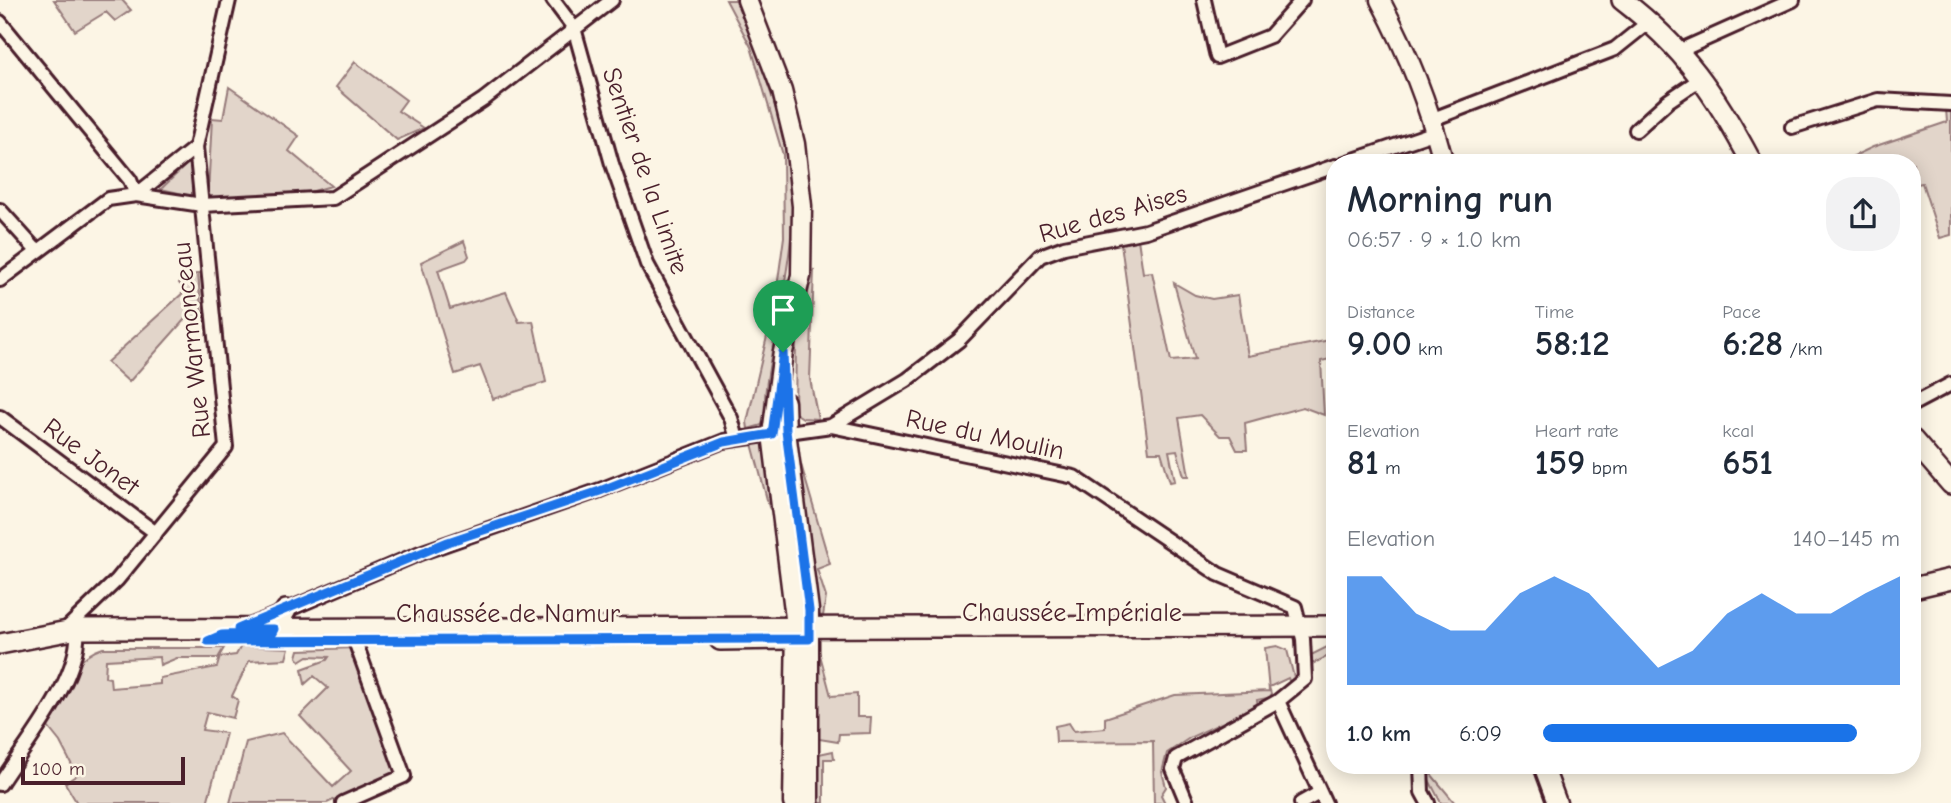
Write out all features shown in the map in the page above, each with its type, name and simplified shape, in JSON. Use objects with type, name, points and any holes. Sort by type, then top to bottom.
[{"type":"main road","points":[[747,0],[782,91],[794,144],[802,206],[801,275],[783,352],[779,433],[803,632],[809,803]]},
{"type":"main road","points":[[1380,0],[1414,65],[1442,154]]},
{"type":"main road","points":[[1622,0],[1681,50],[1702,78],[1747,154]]},
{"type":"main road","points":[[1921,449],[1951,484]]},
{"type":"main road","points":[[1921,587],[1951,579]]},
{"type":"main road","points":[[274,629],[286,610]]},
{"type":"main road","points":[[628,639],[635,634],[709,633],[734,627]]},
{"type":"main road","name":"Chaussée de Namur","points":[[222,633],[274,629],[734,627],[803,632]]},
{"type":"main road","points":[[3,649],[35,640],[68,636],[82,628]]},
{"type":"main road","name":"Chaussée de Namur","points":[[3,649],[82,628],[355,641],[628,639],[803,632]]},
{"type":"main road","name":"Chaussée Impériale","points":[[1302,633],[1326,628]]},
{"type":"main road","name":"Chaussée de Namur","points":[[222,633],[265,635],[274,629]]},
{"type":"main road","points":[[793,803],[803,632]]},
{"type":"main road","name":"Chaussée Impériale","points":[[803,632],[1302,633],[1326,637]]},
{"type":"main road","points":[[1547,774],[1558,803]]},
{"type":"street","points":[[553,0],[574,28]]},
{"type":"street","points":[[0,281],[36,250],[108,199],[136,195],[202,205],[333,198],[483,100],[612,0]]},
{"type":"street","points":[[1204,0],[1217,57],[1270,36],[1302,0]]},
{"type":"street","points":[[1681,50],[1793,0]]},
{"type":"street","name":"Rue Warmonceau","points":[[82,628],[226,447],[196,148],[224,2]]},
{"type":"street","points":[[1366,154],[1615,49],[1650,21]]},
{"type":"street","points":[[0,22],[130,180],[136,195]]},
{"type":"street","name":"Sentier de la Limite","points":[[574,28],[612,164],[647,264],[731,418],[737,439]]},
{"type":"street","points":[[1636,130],[1668,101],[1702,78]]},
{"type":"street","points":[[1792,127],[1878,100],[1951,104]]},
{"type":"street","points":[[136,195],[196,148]]},
{"type":"street","name":"Rue des Aises","points":[[831,426],[907,380],[959,340],[1040,256],[1064,247],[1146,231],[1326,169]]},
{"type":"street","points":[[0,210],[36,250]]},
{"type":"street","points":[[1921,400],[1951,384]]},
{"type":"street","name":"Rue Jonet","points":[[0,417],[156,533]]},
{"type":"street","name":"Rue du Moulin","points":[[222,633],[286,610],[420,553],[600,491],[724,442],[831,426],[1074,477],[1218,574],[1295,607],[1302,633]]},
{"type":"street","points":[[0,784],[66,680],[82,628]]},
{"type":"street","points":[[1187,803],[1172,769],[1176,758],[1278,701],[1305,679],[1302,633]]},
{"type":"street","points":[[343,803],[400,780],[404,771],[355,641]]},
{"type":"street","points":[[1278,701],[1322,798],[1301,803]]},
{"type":"street","points":[[1421,774],[1422,792],[1428,803]]},
{"type":"shaded area","points":[[54,0],[122,0],[131,10],[115,21],[106,12],[75,31]]},
{"type":"shaded area","points":[[726,0],[738,0],[766,78],[784,137],[792,186],[790,244],[770,359],[763,420],[762,425],[748,429],[747,422],[775,302],[784,237],[783,155],[751,47]]},
{"type":"shaded area","points":[[355,62],[406,100],[398,111],[424,128],[397,140],[336,87]]},
{"type":"shaded area","points":[[229,87],[299,136],[289,151],[331,186],[310,192],[214,199],[208,194],[212,118],[223,119]]},
{"type":"shaded area","points":[[1946,109],[1951,109],[1951,235],[1940,238],[1921,183],[1921,154],[1858,154],[1947,122]]},
{"type":"shaded area","points":[[188,163],[192,166],[192,196],[161,189]]},
{"type":"shaded area","points":[[1138,239],[1143,273],[1152,272],[1171,361],[1195,359],[1174,283],[1195,295],[1212,299],[1238,295],[1248,356],[1326,341],[1326,360],[1321,361],[1324,415],[1303,407],[1245,423],[1247,450],[1237,450],[1230,436],[1220,436],[1200,415],[1179,418],[1189,476],[1184,476],[1177,450],[1169,451],[1175,481],[1170,482],[1161,452],[1149,452],[1121,243]]},
{"type":"shaded area","points":[[464,241],[469,256],[466,260],[438,270],[450,309],[506,292],[519,322],[533,321],[546,382],[493,399],[480,366],[455,374],[421,262]]},
{"type":"shaded area","points":[[814,269],[810,379],[818,419],[803,418],[795,413],[796,339]]},
{"type":"shaded area","points":[[198,274],[202,318],[185,319],[129,382],[107,362],[185,291],[179,283],[184,276]]},
{"type":"shaded area","points":[[793,437],[830,564],[817,569],[826,597],[823,616],[816,615]]},
{"type":"shaded area","points":[[751,440],[772,446],[775,517],[769,507]]},
{"type":"shaded area","points":[[241,646],[289,648],[286,659],[249,661],[232,696],[238,700],[233,718],[207,712],[202,730],[226,733],[207,803],[77,803],[65,783],[77,775],[60,742],[44,722],[67,678],[82,660],[103,648],[224,648],[218,658],[177,658],[160,665],[159,657],[106,660],[105,677],[110,678],[111,688],[160,684],[160,678],[217,667],[220,657],[236,655]]},
{"type":"shaded area","points":[[1277,646],[1287,650],[1295,681],[1290,683],[1288,678],[1269,687],[1272,697],[1257,700],[1258,706],[1191,737],[1167,753],[1162,772],[1166,787],[1161,795],[1165,803],[1154,803],[1153,741],[1056,742],[1055,726],[1069,723],[1074,731],[1105,728],[1105,718],[1175,695],[1269,691],[1265,648]]},
{"type":"shaded area","points":[[355,648],[398,771],[327,803],[230,803],[246,742],[282,733],[333,787],[351,771],[300,716],[328,688],[314,676],[305,684],[302,669],[329,657],[308,656],[300,661],[297,657],[299,650]]},
{"type":"shaded area","points":[[1326,648],[1326,657],[1312,664],[1311,655]]},
{"type":"shaded area","points":[[819,651],[831,696],[857,694],[857,717],[871,717],[870,733],[839,734],[838,742],[819,739]]},
{"type":"shaded area","points":[[833,751],[834,759],[824,759],[824,803],[818,803],[819,754]]},
{"type":"shaded area","points":[[1428,774],[1431,774],[1455,803],[1441,803]]},
{"type":"route","points":[[783,352],[786,431],[809,610],[809,639],[208,641],[222,635],[272,633],[274,629],[238,629],[258,623],[448,542],[600,491],[710,446],[772,434],[783,352]]}]
